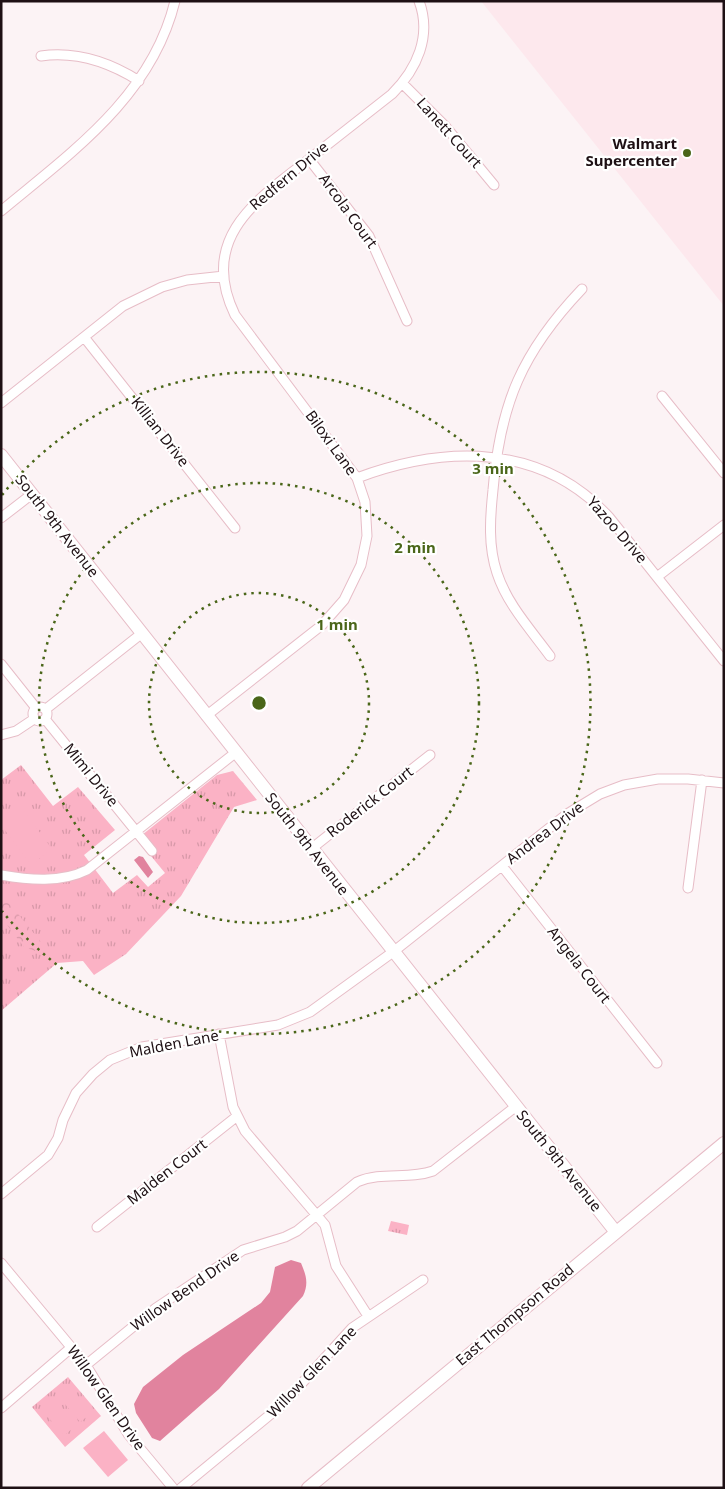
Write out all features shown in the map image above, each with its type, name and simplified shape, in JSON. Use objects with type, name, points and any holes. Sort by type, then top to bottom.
[{"type":"street","points":[[1,211],[95,131],[139,80],[159,48],[175,1]]},
{"type":"street","name":"Redfern Drive","points":[[224,276],[230,239],[247,210],[402,83],[414,66],[420,50],[424,25],[419,1]]},
{"type":"street","points":[[41,56],[84,57],[113,66],[139,80]]},
{"type":"street","name":"Lanett Court","points":[[402,83],[446,127],[494,185]]},
{"type":"street","name":"Arcola Court","points":[[309,159],[369,236],[380,256],[407,321]]},
{"type":"street","points":[[1,403],[123,306],[154,290],[187,280],[224,276]]},
{"type":"street","name":"Biloxi Lane","points":[[206,716],[322,625],[344,600],[357,578],[366,545],[366,511],[357,478],[341,454],[241,324],[227,297],[224,276]]},
{"type":"street","points":[[550,656],[508,597],[494,565],[490,544],[490,514],[495,458],[503,420],[519,376],[541,337],[582,289]]},
{"type":"street","name":"Killian Drive","points":[[84,337],[235,528]]},
{"type":"street","points":[[662,396],[724,473]]},
{"type":"street","name":"South 9th Avenue","points":[[1,455],[615,1231]]},
{"type":"street","name":"Yazoo Drive","points":[[357,478],[398,464],[440,457],[495,458],[541,468],[574,486],[609,517],[724,661]]},
{"type":"street","points":[[1,518],[32,494]]},
{"type":"street","points":[[657,577],[724,525]]},
{"type":"street","points":[[46,709],[142,634]]},
{"type":"street","points":[[1,664],[36,708]]},
{"type":"street","points":[[36,708],[42,707],[46,709]]},
{"type":"street","points":[[34,718],[33,713],[36,708]]},
{"type":"street","points":[[34,718],[40,721],[45,719],[48,714],[46,709]]},
{"type":"street","points":[[1,734],[16,731],[34,718]]},
{"type":"street","name":"Mimi Drive","points":[[45,719],[152,850]]},
{"type":"street","points":[[1,875],[53,879],[73,876],[93,866],[235,753]]},
{"type":"street","name":"Roderick Court","points":[[311,849],[430,755]]},
{"type":"street","name":"Andrea Drive","points":[[393,952],[568,814],[608,790],[631,783],[658,779],[702,780],[724,783]]},
{"type":"street","points":[[688,888],[702,780]]},
{"type":"street","name":"Angela Court","points":[[502,866],[657,1063]]},
{"type":"street","name":"Malden Lane","points":[[1,1194],[48,1155],[58,1138],[63,1120],[76,1093],[93,1074],[110,1060],[142,1047],[278,1025],[300,1018],[326,1002],[393,952]]},
{"type":"street","points":[[219,1034],[236,1117],[245,1131],[317,1215],[327,1230],[336,1266],[368,1316]]},
{"type":"street","name":"Willow Bend Drive","points":[[86,1365],[156,1308],[243,1250],[285,1237],[317,1215],[357,1182],[366,1178],[382,1175],[418,1176],[433,1171],[515,1107]]},
{"type":"street","name":"Malden Court","points":[[97,1227],[236,1117]]},
{"type":"street","name":"East Thompson Road","points":[[308,1488],[615,1231],[724,1143]]},
{"type":"street","name":"Willow Glen Drive","points":[[1,1263],[86,1365],[128,1434],[173,1488]]},
{"type":"street","name":"Willow Glen Lane","points":[[181,1488],[276,1410],[346,1334],[368,1316],[423,1280]]},
{"type":"street","points":[[1,1408],[72,1347]]},
{"type":"shaded area","points":[[481,1],[724,1],[724,306]]},
{"type":"shaded area","points":[[139,856],[143,857],[153,872],[148,878],[134,860]]},
{"type":"shaded area","points":[[291,1260],[301,1263],[304,1271],[306,1283],[303,1296],[219,1389],[160,1441],[152,1438],[136,1413],[134,1404],[143,1387],[183,1355],[261,1303],[270,1292],[275,1267]]},
{"type":"green space","points":[[21,765],[53,806],[78,787],[115,830],[84,855],[113,893],[137,875],[148,887],[165,873],[137,839],[217,775],[233,771],[257,800],[234,807],[181,896],[126,954],[94,975],[83,961],[57,963],[1,1011],[1,780]]},
{"type":"green space","points":[[22,808],[52,849],[31,865],[1,825]]},
{"type":"green space","points":[[1,893],[41,942],[35,951],[24,947],[1,917]]},
{"type":"green space","points":[[391,1221],[409,1225],[407,1235],[388,1231]]},
{"type":"green space","points":[[68,1377],[101,1416],[65,1447],[32,1407]]},
{"type":"green space","points":[[71,1388],[92,1413],[80,1422],[59,1397]]},
{"type":"green space","points":[[54,1401],[75,1426],[64,1436],[43,1411]]},
{"type":"green space","points":[[104,1431],[128,1460],[108,1477],[83,1448]]},
{"type":"place","name":"Walmart Supercenter","points":[[687,153]]}]
